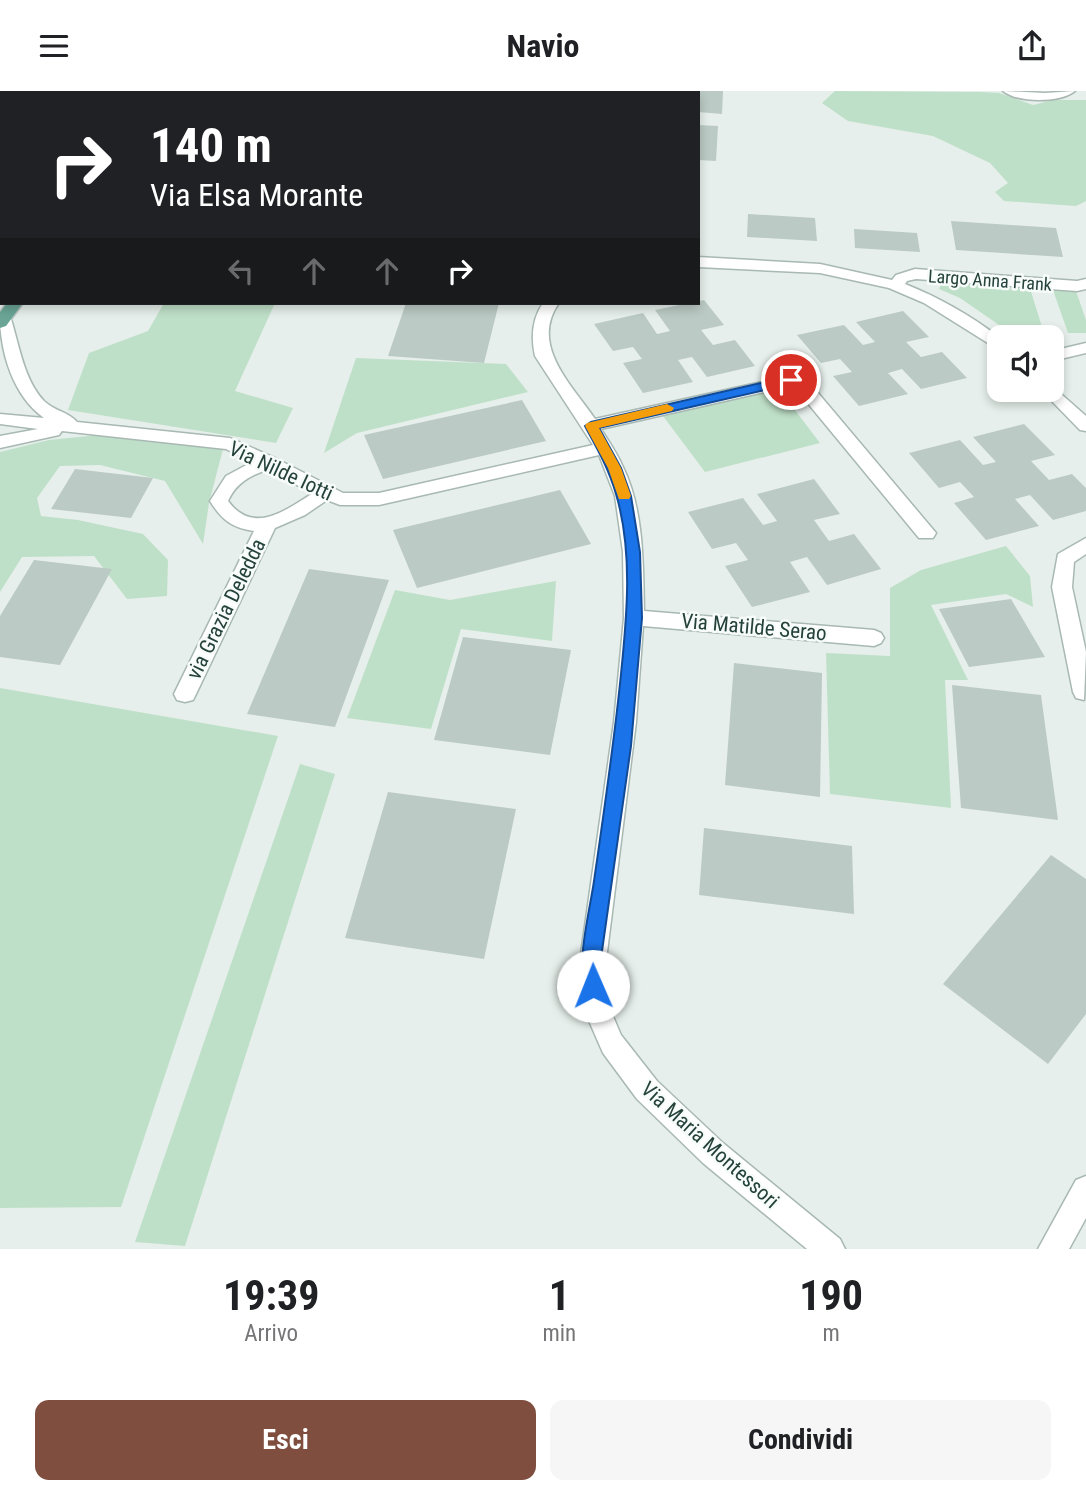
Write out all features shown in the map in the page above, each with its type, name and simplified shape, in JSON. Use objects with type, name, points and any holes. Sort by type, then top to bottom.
[{"type":"main road","points":[[1,321],[13,305]]},
{"type":"street","points":[[1009,91],[1045,97],[1069,91]]},
{"type":"street","points":[[700,263],[834,269],[897,284],[950,308],[969,319],[987,335]]},
{"type":"street","name":"Largo Anna Frank","points":[[897,284],[901,278],[915,274],[1077,286],[1086,284]]},
{"type":"street","name":"Via Maria Montessori","points":[[550,305],[539,339],[542,356],[604,448],[620,482],[630,524],[634,618],[624,735],[593,951],[593,986],[599,1014],[612,1045],[647,1090],[713,1153],[830,1249]]},
{"type":"street","points":[[1,321],[23,379],[33,395],[46,412],[80,428]]},
{"type":"street","points":[[1064,353],[1086,348]]},
{"type":"street","points":[[591,426],[794,380],[807,391],[926,533]]},
{"type":"street","points":[[1061,402],[1086,426]]},
{"type":"street","name":"Via Nilde Iotti","points":[[0,419],[230,444],[269,462],[324,494],[340,499],[379,499],[604,448]]},
{"type":"street","points":[[0,442],[80,428]]},
{"type":"street","points":[[269,462],[240,473],[224,485],[219,501],[226,515],[244,523],[267,524],[289,517],[324,494]]},
{"type":"street","name":"via Grazia Deledda","points":[[185,694],[267,524]]},
{"type":"street","points":[[1084,692],[1062,587],[1065,559],[1086,545]]},
{"type":"street","name":"Via Matilde Serao","points":[[634,618],[874,638]]},
{"type":"street","points":[[1053,1249],[1086,1190]]},
{"type":"green space","points":[[835,91],[999,93],[1033,105],[1054,100],[1086,100],[1086,201],[1076,206],[1004,201],[995,192],[1008,183],[990,163],[933,136],[848,121],[822,103]]},
{"type":"green space","points":[[942,280],[1029,285],[1041,325],[999,325],[960,298],[939,289]]},
{"type":"green space","points":[[1053,290],[1076,291],[1086,320],[1086,333],[1068,333]]},
{"type":"green space","points":[[163,305],[274,305],[235,391],[293,408],[276,443],[68,410],[89,353],[148,331]]},
{"type":"green space","points":[[356,358],[506,364],[528,392],[357,433],[324,453]]},
{"type":"green space","points":[[779,389],[820,443],[705,472],[663,416]]},
{"type":"green space","points":[[108,434],[223,449],[209,503],[203,544],[165,481],[100,465],[60,466],[37,498],[41,516],[78,520],[143,534],[168,560],[167,596],[127,599],[94,556],[22,557],[0,592],[0,452],[49,440]]},
{"type":"green space","points":[[1006,546],[1030,576],[1033,607],[1006,594],[931,605],[968,680],[945,680],[951,808],[830,794],[826,653],[890,656],[890,588],[921,570]]},
{"type":"green space","points":[[556,581],[552,641],[461,629],[431,729],[347,718],[395,590],[450,600]]},
{"type":"green space","points":[[0,688],[278,736],[121,1207],[0,1208]]},
{"type":"green space","points":[[300,764],[335,774],[185,1246],[135,1242]]},
{"type":"building","points":[[700,91],[723,91],[722,114],[700,112]]},
{"type":"building","points":[[700,125],[718,126],[716,161],[700,160]]},
{"type":"building","points":[[748,214],[815,218],[817,241],[747,237]]},
{"type":"building","points":[[951,221],[1056,228],[1063,257],[956,250]]},
{"type":"building","points":[[854,229],[917,233],[920,252],[855,248]]},
{"type":"building","points":[[704,300],[724,325],[701,330],[713,345],[735,340],[755,366],[707,377],[692,357],[678,360],[693,382],[643,393],[623,363],[642,359],[633,347],[613,351],[594,324],[643,313],[657,334],[670,331],[655,310],[680,305],[700,305],[700,301]]},
{"type":"building","points":[[405,305],[498,305],[484,363],[388,356]]},
{"type":"building","points":[[903,311],[929,337],[906,342],[921,357],[942,352],[967,378],[921,389],[902,369],[888,373],[908,394],[859,406],[833,376],[852,372],[840,359],[821,363],[797,335],[844,325],[863,345],[875,342],[856,322]]},
{"type":"building","points":[[522,400],[546,441],[383,479],[364,435]]},
{"type":"building","points":[[1024,424],[1055,455],[1031,461],[1049,480],[1072,474],[1086,488],[1086,511],[1053,520],[1030,495],[1015,499],[1039,526],[986,540],[954,503],[974,497],[960,482],[939,488],[909,453],[960,440],[983,465],[996,462],[973,437]]},
{"type":"building","points":[[75,469],[153,478],[131,518],[51,509]]},
{"type":"building","points":[[814,479],[840,514],[814,520],[829,541],[854,534],[881,569],[827,585],[807,557],[790,562],[810,592],[752,607],[725,566],[748,560],[736,543],[712,549],[688,512],[743,498],[763,525],[777,521],[757,494]]},
{"type":"building","points":[[560,490],[591,544],[417,588],[393,530]]},
{"type":"building","points":[[34,560],[112,569],[60,665],[0,657],[0,616]]},
{"type":"building","points":[[309,569],[389,580],[335,727],[247,714]]},
{"type":"building","points":[[1011,599],[1045,657],[969,667],[939,609]]},
{"type":"building","points":[[463,637],[571,650],[550,755],[434,740]]},
{"type":"building","points":[[734,663],[822,673],[820,797],[725,785]]},
{"type":"building","points":[[952,685],[1041,695],[1058,820],[961,808]]},
{"type":"building","points":[[388,792],[516,809],[484,959],[345,938]]},
{"type":"building","points":[[704,828],[852,846],[854,914],[699,895]]},
{"type":"building","points":[[1051,855],[1086,879],[1086,1014],[1048,1064],[943,984]]},
{"type":"slow traffic","points":[[624,496],[615,468],[591,426],[667,408]]},
{"type":"route","points":[[593,986],[593,951],[610,842],[631,667],[634,582],[630,524],[624,496],[615,468],[591,426],[791,380]]}]
